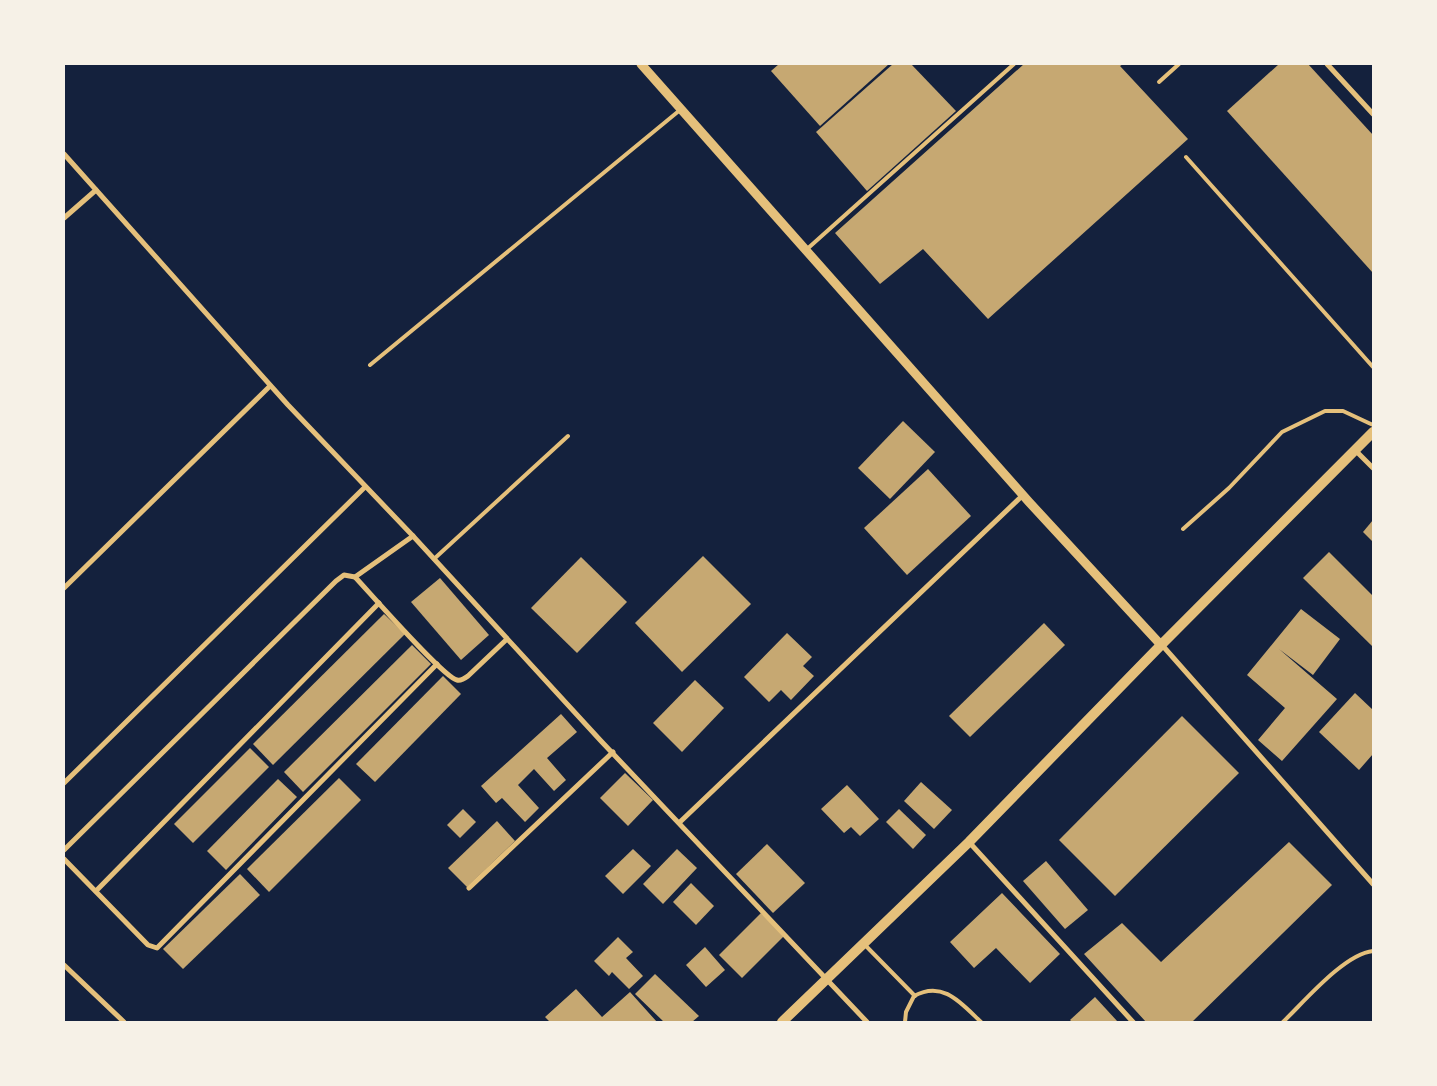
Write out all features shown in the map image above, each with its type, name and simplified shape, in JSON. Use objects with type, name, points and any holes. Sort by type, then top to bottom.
[{"type":"main road","points":[[782,1022],[969,842],[1161,645],[1373,432]]},
{"type":"street","points":[[1326,64],[1373,114]]},
{"type":"street","points":[[644,65],[1023,495],[1161,645],[1373,884]]},
{"type":"street","points":[[64,154],[270,386],[413,536],[612,752],[867,1022]]},
{"type":"street","points":[[64,218],[96,190]]},
{"type":"street","points":[[64,588],[270,386]]},
{"type":"street","points":[[1356,451],[1373,468]]},
{"type":"street","points":[[64,783],[365,487]]},
{"type":"street","points":[[680,822],[1023,495]]},
{"type":"street","points":[[355,577],[413,536]]},
{"type":"street","points":[[64,850],[344,575],[355,577],[437,664],[455,680],[462,680],[507,639]]},
{"type":"street","points":[[96,891],[379,603]]},
{"type":"street","points":[[64,859],[148,945],[153,948],[160,946],[437,664]]},
{"type":"street","points":[[469,888],[612,752]]},
{"type":"street","points":[[969,842],[1133,1022]]},
{"type":"street","points":[[64,964],[124,1022]]},
{"type":"lane","points":[[806,250],[1014,64]]},
{"type":"lane","points":[[1159,82],[1179,64]]},
{"type":"lane","points":[[370,365],[682,108]]},
{"type":"lane","points":[[1186,157],[1373,367]]},
{"type":"lane","points":[[1183,528],[1229,488],[1282,432],[1325,411],[1343,411],[1373,425]]},
{"type":"lane","points":[[434,559],[568,436]]},
{"type":"lane","points":[[863,943],[915,996]]},
{"type":"lane","points":[[1283,1022],[1339,969],[1356,956],[1373,951]]},
{"type":"lane","points":[[905,1022],[908,1007],[915,996],[938,990],[949,993],[981,1022]]},
{"type":"building","points":[[779,64],[889,64],[820,126],[771,71]]},
{"type":"building","points":[[893,64],[911,64],[956,111],[867,191],[816,132]]},
{"type":"building","points":[[1024,64],[1123,64],[1120,66],[1188,139],[988,319],[923,249],[880,284],[835,233]]},
{"type":"building","points":[[1279,64],[1308,64],[1373,135],[1373,273],[1227,111]]},
{"type":"building","points":[[903,421],[935,452],[890,499],[858,468]]},
{"type":"building","points":[[928,469],[971,516],[907,575],[864,528]]},
{"type":"building","points":[[1373,520],[1373,542],[1363,532]]},
{"type":"building","points":[[1329,552],[1373,596],[1373,647],[1303,578]]},
{"type":"building","points":[[703,556],[751,604],[682,672],[635,623]]},
{"type":"building","points":[[581,557],[627,602],[577,653],[531,608]]},
{"type":"building","points":[[440,578],[489,635],[461,660],[411,602]]},
{"type":"building","points":[[1301,609],[1340,639],[1313,675],[1279,649],[1337,699],[1282,761],[1258,740],[1285,708],[1247,675]]},
{"type":"building","points":[[384,614],[405,634],[273,765],[253,744]]},
{"type":"building","points":[[1044,623],[1065,645],[970,737],[949,716]]},
{"type":"building","points":[[787,633],[812,657],[803,666],[814,676],[791,700],[781,690],[769,702],[744,677]]},
{"type":"building","points":[[412,645],[431,664],[303,792],[284,772]]},
{"type":"building","points":[[443,676],[461,694],[375,782],[356,764]]},
{"type":"building","points":[[695,680],[724,708],[682,752],[653,723]]},
{"type":"building","points":[[1355,693],[1373,710],[1373,754],[1359,770],[1319,732]]},
{"type":"building","points":[[561,714],[577,732],[547,758],[566,780],[554,791],[534,769],[518,785],[539,808],[525,822],[502,798],[496,803],[481,786]]},
{"type":"building","points":[[1182,716],[1239,773],[1115,896],[1059,840]]},
{"type":"building","points":[[250,748],[269,767],[193,843],[174,824]]},
{"type":"building","points":[[625,773],[653,800],[628,826],[600,798]]},
{"type":"building","points":[[339,778],[361,800],[269,892],[247,869]]},
{"type":"building","points":[[278,779],[297,797],[226,870],[207,851]]},
{"type":"building","points":[[921,782],[952,810],[934,829],[904,801]]},
{"type":"building","points":[[847,785],[879,819],[860,836],[851,827],[844,833],[821,809]]},
{"type":"building","points":[[463,809],[476,822],[460,838],[447,825]]},
{"type":"building","points":[[899,809],[926,835],[913,849],[886,822]]},
{"type":"building","points":[[497,821],[515,841],[467,887],[448,868]]},
{"type":"building","points":[[1289,842],[1332,885],[1192,1022],[1146,1022],[1084,954],[1122,923],[1161,962]]},
{"type":"building","points":[[767,844],[805,883],[773,913],[736,874]]},
{"type":"building","points":[[633,849],[651,866],[623,894],[605,876]]},
{"type":"building","points":[[677,849],[697,868],[663,904],[643,884]]},
{"type":"building","points":[[1046,861],[1088,910],[1065,929],[1023,881]]},
{"type":"building","points":[[240,874],[260,895],[183,969],[163,949]]},
{"type":"building","points":[[691,883],[714,906],[696,925],[673,902]]},
{"type":"building","points":[[1002,893],[1060,954],[1030,983],[996,948],[974,968],[950,942]]},
{"type":"building","points":[[761,913],[784,936],[742,978],[719,955]]},
{"type":"building","points":[[618,937],[633,952],[626,958],[643,976],[629,989],[612,972],[609,976],[594,961]]},
{"type":"building","points":[[705,947],[725,970],[706,987],[686,965]]},
{"type":"building","points":[[655,974],[699,1016],[692,1022],[664,1022],[635,994]]},
{"type":"building","points":[[576,989],[602,1017],[630,992],[657,1022],[550,1022],[545,1017]]},
{"type":"building","points":[[1095,997],[1118,1022],[1072,1022],[1070,1020]]}]
